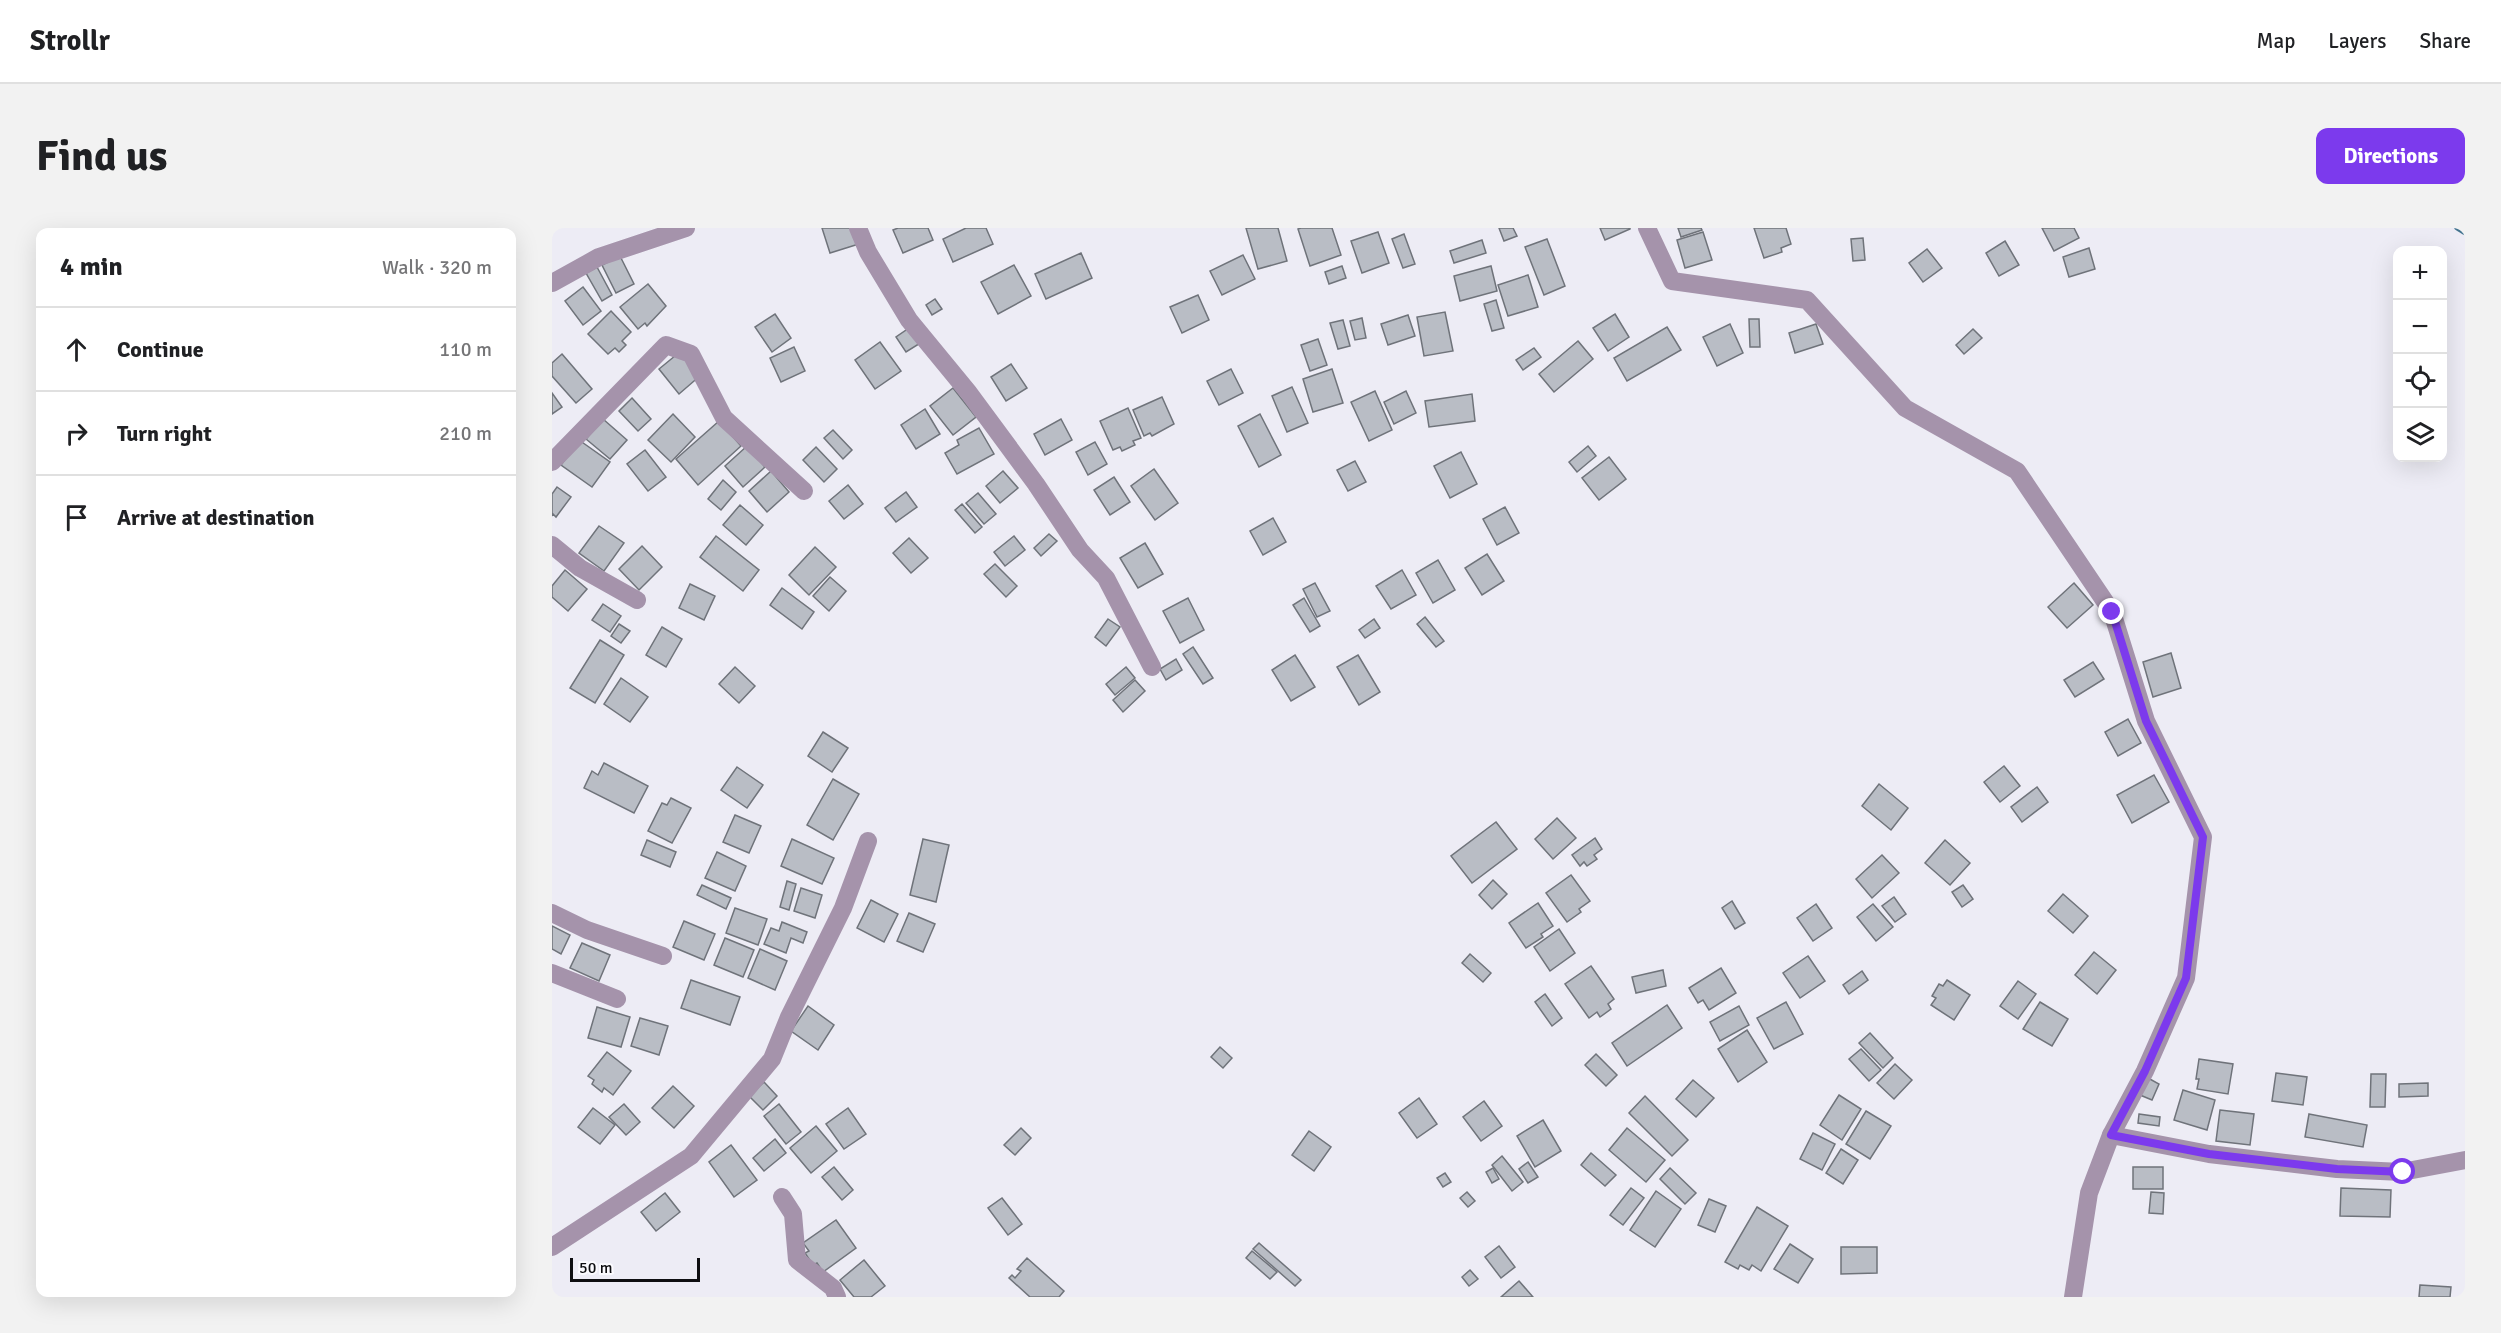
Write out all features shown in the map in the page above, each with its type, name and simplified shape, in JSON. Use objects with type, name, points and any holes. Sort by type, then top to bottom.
[{"type":"street","points":[[552,283],[599,256],[686,228]]},
{"type":"street","points":[[858,228],[868,252],[909,320],[969,393],[1036,484],[1080,550],[1106,578],[1152,667]]},
{"type":"street","points":[[1647,228],[1672,281],[1807,300],[1905,408],[2017,471],[2112,612],[2146,721],[2203,837],[2186,978],[2145,1071],[2111,1135],[2089,1192],[2073,1297]]},
{"type":"street","points":[[552,462],[666,345],[692,354],[724,418],[804,491]]},
{"type":"street","points":[[552,545],[580,568],[638,600]]},
{"type":"street","points":[[552,1247],[691,1156],[772,1059],[789,1017],[843,908],[868,841]]},
{"type":"street","points":[[552,913],[587,930],[663,956]]},
{"type":"street","points":[[552,973],[616,999]]},
{"type":"street","points":[[2111,1135],[2209,1154],[2337,1169],[2403,1172],[2465,1160]]},
{"type":"street","points":[[782,1197],[793,1214],[797,1260],[833,1288],[837,1297]]},
{"type":"building","points":[[822,228],[857,228],[862,243],[830,253]]},
{"type":"building","points":[[928,228],[933,240],[903,253],[893,230]]},
{"type":"building","points":[[966,228],[986,228],[993,244],[953,262],[943,239]]},
{"type":"building","points":[[1246,228],[1278,228],[1287,261],[1258,269]]},
{"type":"building","points":[[1332,228],[1341,255],[1310,266],[1298,229]]},
{"type":"building","points":[[1499,228],[1513,228],[1517,236],[1504,241]]},
{"type":"building","points":[[1600,228],[1630,228],[1630,229],[1605,240]]},
{"type":"building","points":[[1678,228],[1701,228],[1702,230],[1681,237]]},
{"type":"building","points":[[1754,228],[1786,228],[1791,244],[1781,248],[1782,252],[1764,258]]},
{"type":"building","points":[[2042,228],[2074,228],[2079,238],[2054,251]]},
{"type":"building","points":[[1378,232],[1389,263],[1362,273],[1351,241]]},
{"type":"building","points":[[1703,232],[1712,260],[1685,268],[1677,240]]},
{"type":"building","points":[[1404,234],[1415,264],[1403,268],[1392,239]]},
{"type":"building","points":[[1863,238],[1865,260],[1853,261],[1851,239]]},
{"type":"building","points":[[1547,239],[1565,286],[1544,295],[1525,247]]},
{"type":"building","points":[[1482,240],[1486,253],[1454,263],[1450,251]]},
{"type":"building","points":[[2005,241],[2019,265],[1999,276],[1986,253]]},
{"type":"building","points":[[2089,248],[2095,269],[2069,277],[2063,257]]},
{"type":"building","points":[[1927,249],[1942,268],[1923,282],[1909,263]]},
{"type":"building","points":[[1081,253],[1092,278],[1046,299],[1035,274]]},
{"type":"building","points":[[1243,255],[1255,279],[1222,295],[1210,271]]},
{"type":"building","points":[[620,256],[634,284],[616,293],[602,265]]},
{"type":"building","points":[[1014,265],[1031,296],[998,314],[981,282]]},
{"type":"building","points":[[1342,266],[1346,278],[1329,284],[1325,272]]},
{"type":"building","points":[[1491,266],[1497,291],[1460,301],[1454,276]]},
{"type":"building","points":[[597,267],[612,295],[602,301],[586,273]]},
{"type":"building","points":[[1528,275],[1538,307],[1508,316],[1498,285]]},
{"type":"building","points":[[648,284],[666,306],[647,326],[645,323],[638,329],[620,307]]},
{"type":"building","points":[[583,287],[601,311],[583,325],[565,301]]},
{"type":"building","points":[[1198,295],[1209,320],[1182,333],[1170,307]]},
{"type":"building","points":[[935,299],[942,309],[932,315],[926,305]]},
{"type":"building","points":[[1496,300],[1504,328],[1492,331],[1484,304]]},
{"type":"building","points":[[611,311],[631,332],[622,341],[626,345],[619,352],[615,348],[608,354],[588,334]]},
{"type":"building","points":[[1445,312],[1453,351],[1424,356],[1417,317]]},
{"type":"building","points":[[775,314],[791,338],[772,352],[755,327]]},
{"type":"building","points":[[1615,314],[1629,337],[1608,351],[1593,328]]},
{"type":"building","points":[[1408,315],[1415,336],[1388,345],[1381,324]]},
{"type":"building","points":[[1362,318],[1366,338],[1355,340],[1350,321]]},
{"type":"building","points":[[1749,319],[1759,319],[1760,347],[1750,347]]},
{"type":"building","points":[[1343,320],[1350,346],[1338,349],[1330,323]]},
{"type":"building","points":[[1730,324],[1743,353],[1717,366],[1703,337]]},
{"type":"building","points":[[1816,324],[1823,344],[1795,353],[1789,333]]},
{"type":"building","points":[[912,326],[922,342],[906,352],[896,337]]},
{"type":"building","points":[[1667,327],[1681,350],[1627,381],[1614,358]]},
{"type":"building","points":[[1973,329],[1982,338],[1964,354],[1956,345]]},
{"type":"building","points":[[1318,339],[1327,365],[1310,371],[1301,345]]},
{"type":"building","points":[[1578,341],[1593,359],[1554,392],[1539,374]]},
{"type":"building","points":[[880,342],[901,371],[875,389],[855,360]]},
{"type":"building","points":[[794,347],[805,371],[781,382],[770,358]]},
{"type":"building","points":[[1534,348],[1541,357],[1523,370],[1516,360]]},
{"type":"building","points":[[681,351],[701,375],[679,394],[659,369]]},
{"type":"building","points":[[562,354],[592,389],[576,403],[552,376],[552,363]]},
{"type":"building","points":[[1011,364],[1027,388],[1006,401],[991,377]]},
{"type":"building","points":[[1231,369],[1243,393],[1219,405],[1207,381]]},
{"type":"building","points":[[1332,369],[1343,403],[1313,412],[1303,379]]},
{"type":"building","points":[[1292,387],[1308,423],[1287,432],[1272,396]]},
{"type":"building","points":[[953,388],[976,417],[953,435],[930,406]]},
{"type":"building","points":[[1375,391],[1392,430],[1369,441],[1351,402]]},
{"type":"building","points":[[1406,391],[1416,413],[1394,424],[1384,402]]},
{"type":"building","points":[[552,393],[562,407],[552,414]]},
{"type":"building","points":[[1472,394],[1475,421],[1429,427],[1425,401]]},
{"type":"building","points":[[1162,397],[1174,424],[1152,436],[1150,433],[1144,436],[1133,410]]},
{"type":"building","points":[[632,398],[651,419],[638,431],[619,411]]},
{"type":"building","points":[[1128,408],[1141,438],[1133,441],[1135,445],[1122,451],[1120,447],[1113,450],[1100,421]]},
{"type":"building","points":[[925,409],[940,434],[916,449],[901,425]]},
{"type":"building","points":[[673,414],[695,437],[671,462],[648,440]]},
{"type":"building","points":[[1260,414],[1281,455],[1259,467],[1238,426]]},
{"type":"building","points":[[603,419],[627,440],[610,459],[586,439]]},
{"type":"building","points":[[1061,419],[1072,440],[1045,455],[1034,434]]},
{"type":"building","points":[[719,421],[741,446],[698,485],[676,459]]},
{"type":"building","points":[[979,428],[994,454],[957,474],[945,453],[959,445],[957,440]]},
{"type":"building","points":[[833,430],[852,450],[843,459],[824,438]]},
{"type":"building","points":[[579,440],[610,462],[592,487],[561,465]]},
{"type":"building","points":[[1095,442],[1107,464],[1088,475],[1076,452]]},
{"type":"building","points":[[747,446],[765,467],[743,487],[725,466]]},
{"type":"building","points":[[1588,446],[1596,456],[1577,472],[1569,462]]},
{"type":"building","points":[[816,447],[837,469],[824,482],[803,460]]},
{"type":"building","points":[[645,450],[666,477],[648,491],[627,464]]},
{"type":"building","points":[[1461,452],[1477,484],[1450,498],[1434,466]]},
{"type":"building","points":[[1609,457],[1626,479],[1599,500],[1582,478]]},
{"type":"building","points":[[1355,461],[1366,482],[1348,491],[1337,470]]},
{"type":"building","points":[[1154,469],[1178,503],[1155,520],[1131,486]]},
{"type":"building","points":[[771,471],[789,492],[767,512],[749,491]]},
{"type":"building","points":[[1003,471],[1018,488],[1000,503],[986,486]]},
{"type":"building","points":[[1114,477],[1130,502],[1110,515],[1094,490]]},
{"type":"building","points":[[723,480],[736,492],[721,510],[708,499]]},
{"type":"building","points":[[848,485],[863,504],[844,519],[829,501]]},
{"type":"building","points":[[557,487],[571,497],[556,517],[553,514],[552,516],[552,494]]},
{"type":"building","points":[[906,492],[917,507],[896,522],[885,508]]},
{"type":"building","points":[[978,493],[996,514],[984,524],[966,503]]},
{"type":"building","points":[[962,504],[982,527],[975,533],[955,510]]},
{"type":"building","points":[[740,505],[763,525],[746,545],[723,525]]},
{"type":"building","points":[[1505,507],[1519,533],[1497,545],[1483,519]]},
{"type":"building","points":[[1273,518],[1286,542],[1263,555],[1250,531]]},
{"type":"building","points":[[599,526],[624,543],[604,571],[579,553]]},
{"type":"building","points":[[1049,534],[1057,541],[1041,556],[1034,548]]},
{"type":"building","points":[[716,536],[759,570],[743,591],[700,557]]},
{"type":"building","points":[[1014,536],[1025,550],[1005,566],[994,552]]},
{"type":"building","points":[[909,538],[928,558],[911,573],[893,553]]},
{"type":"building","points":[[1145,543],[1163,574],[1138,588],[1120,558]]},
{"type":"building","points":[[642,546],[662,567],[639,590],[619,569]]},
{"type":"building","points":[[815,547],[836,567],[809,595],[789,575]]},
{"type":"building","points":[[1487,554],[1504,581],[1482,595],[1465,568]]},
{"type":"building","points":[[1438,560],[1455,590],[1433,603],[1416,573]]},
{"type":"building","points":[[995,564],[1017,586],[1006,597],[984,574]]},
{"type":"building","points":[[565,570],[587,589],[568,611],[552,597],[552,586]]},
{"type":"building","points":[[1402,570],[1416,595],[1391,609],[1376,586]]},
{"type":"building","points":[[830,577],[846,591],[829,611],[813,596]]},
{"type":"building","points":[[1315,583],[1330,611],[1317,617],[1303,589]]},
{"type":"building","points":[[2074,583],[2093,605],[2067,628],[2048,607]]},
{"type":"building","points":[[690,584],[715,596],[704,620],[679,608]]},
{"type":"building","points":[[782,588],[814,612],[802,629],[770,605]]},
{"type":"building","points":[[1188,598],[1204,630],[1180,643],[1163,611]]},
{"type":"building","points":[[1304,598],[1320,626],[1310,632],[1293,605]]},
{"type":"building","points":[[603,604],[621,616],[610,632],[592,620]]},
{"type":"building","points":[[1425,617],[1444,641],[1436,647],[1417,624]]},
{"type":"building","points":[[1108,619],[1120,627],[1106,646],[1095,637]]},
{"type":"building","points":[[1374,619],[1380,628],[1365,638],[1359,630]]},
{"type":"building","points":[[619,624],[630,631],[621,643],[611,636]]},
{"type":"building","points":[[662,627],[682,639],[666,667],[646,655]]},
{"type":"building","points":[[600,640],[624,655],[595,703],[570,688]]},
{"type":"building","points":[[1193,647],[1213,678],[1203,684],[1183,654]]},
{"type":"building","points":[[2171,653],[2181,688],[2153,697],[2143,662]]},
{"type":"building","points":[[1295,655],[1315,687],[1291,701],[1272,670]]},
{"type":"building","points":[[1358,655],[1380,692],[1359,705],[1337,667]]},
{"type":"building","points":[[1176,659],[1182,670],[1166,680],[1160,669]]},
{"type":"building","points":[[2093,662],[2104,679],[2075,697],[2064,680]]},
{"type":"building","points":[[735,667],[755,686],[739,703],[719,684]]},
{"type":"building","points":[[1126,667],[1135,678],[1115,695],[1106,684]]},
{"type":"building","points":[[621,678],[648,697],[630,722],[604,704]]},
{"type":"building","points":[[1135,680],[1145,691],[1123,712],[1113,700]]},
{"type":"building","points":[[2128,719],[2141,743],[2118,756],[2105,732]]},
{"type":"building","points":[[823,732],[848,748],[832,772],[808,756]]},
{"type":"building","points":[[604,763],[648,786],[634,813],[584,788],[592,771],[598,775]]},
{"type":"building","points":[[2004,766],[2020,786],[2000,802],[1984,782]]},
{"type":"building","points":[[737,767],[763,785],[747,808],[721,790]]},
{"type":"building","points":[[2154,775],[2169,802],[2132,823],[2117,795]]},
{"type":"building","points":[[833,779],[859,794],[833,840],[807,825]]},
{"type":"building","points":[[1879,784],[1908,808],[1891,830],[1862,806]]},
{"type":"building","points":[[2037,787],[2048,802],[2022,822],[2011,807]]},
{"type":"building","points":[[671,798],[691,808],[672,843],[648,831],[662,803],[667,805]]},
{"type":"building","points":[[735,815],[761,826],[749,853],[723,842]]},
{"type":"building","points":[[1557,818],[1576,838],[1553,859],[1535,839]]},
{"type":"building","points":[[1496,822],[1517,849],[1472,883],[1451,856]]},
{"type":"building","points":[[1595,838],[1602,849],[1594,855],[1597,859],[1587,866],[1584,862],[1580,866],[1572,855]]},
{"type":"building","points":[[792,839],[834,858],[822,884],[781,866]]},
{"type":"building","points":[[923,839],[949,845],[936,902],[910,895]]},
{"type":"building","points":[[647,840],[676,852],[670,867],[641,855]]},
{"type":"building","points":[[1945,840],[1970,863],[1950,885],[1925,863]]},
{"type":"building","points":[[717,852],[746,866],[735,891],[705,878]]},
{"type":"building","points":[[1882,855],[1899,873],[1872,898],[1856,879]]},
{"type":"building","points":[[1571,875],[1590,901],[1579,909],[1581,912],[1567,922],[1546,893]]},
{"type":"building","points":[[1493,880],[1507,894],[1492,909],[1479,895]]},
{"type":"building","points":[[787,881],[796,884],[789,910],[780,907]]},
{"type":"building","points":[[702,885],[731,898],[726,909],[697,895]]},
{"type":"building","points":[[1963,885],[1973,899],[1962,907],[1952,892]]},
{"type":"building","points":[[801,888],[822,895],[815,918],[794,911]]},
{"type":"building","points":[[2063,894],[2088,916],[2073,933],[2048,911]]},
{"type":"building","points":[[1894,897],[1906,914],[1895,922],[1882,906]]},
{"type":"building","points":[[871,900],[898,914],[884,942],[857,928]]},
{"type":"building","points":[[1732,901],[1745,923],[1735,929],[1722,908]]},
{"type":"building","points":[[1538,903],[1553,926],[1541,934],[1543,937],[1526,948],[1509,923]]},
{"type":"building","points":[[1816,904],[1832,928],[1813,941],[1797,918]]},
{"type":"building","points":[[1873,904],[1893,927],[1876,941],[1857,917]]},
{"type":"building","points":[[735,908],[767,919],[758,945],[726,933]]},
{"type":"building","points":[[909,913],[935,924],[923,952],[897,941]]},
{"type":"building","points":[[684,921],[715,934],[704,960],[673,947]]},
{"type":"building","points":[[782,922],[807,932],[803,943],[791,938],[786,953],[764,944],[771,928],[779,931]]},
{"type":"building","points":[[552,926],[570,935],[561,954],[552,949]]},
{"type":"building","points":[[1559,929],[1575,953],[1550,971],[1534,947]]},
{"type":"building","points":[[725,938],[754,950],[743,977],[714,965]]},
{"type":"building","points":[[582,943],[610,955],[599,981],[570,968]]},
{"type":"building","points":[[760,949],[787,961],[775,990],[748,978]]},
{"type":"building","points":[[2094,952],[2116,970],[2097,994],[2075,975]]},
{"type":"building","points":[[1470,954],[1491,973],[1483,982],[1462,963]]},
{"type":"building","points":[[1808,956],[1825,981],[1800,998],[1783,973]]},
{"type":"building","points":[[1591,966],[1614,999],[1608,1004],[1611,1009],[1600,1017],[1597,1012],[1589,1018],[1565,984]]},
{"type":"building","points":[[1721,968],[1736,993],[1709,1010],[1703,1000],[1698,1003],[1689,988]]},
{"type":"building","points":[[1663,970],[1666,986],[1636,993],[1632,977]]},
{"type":"building","points":[[1862,971],[1868,980],[1849,994],[1843,985]]},
{"type":"building","points":[[691,980],[740,997],[730,1025],[681,1008]]},
{"type":"building","points":[[1947,980],[1970,995],[1954,1020],[1931,1005],[1936,998],[1932,996],[1939,984],[1943,986]]},
{"type":"building","points":[[2018,981],[2036,994],[2018,1019],[2000,1006]]},
{"type":"building","points":[[1545,994],[1562,1018],[1552,1026],[1535,1002]]},
{"type":"building","points":[[1786,1002],[1803,1034],[1774,1049],[1757,1018]]},
{"type":"building","points":[[2040,1002],[2068,1019],[2052,1046],[2023,1029]]},
{"type":"building","points":[[1667,1005],[1682,1028],[1627,1066],[1612,1043]]},
{"type":"building","points":[[808,1006],[834,1025],[818,1050],[791,1031]]},
{"type":"building","points":[[1739,1006],[1749,1025],[1720,1041],[1710,1022]]},
{"type":"building","points":[[597,1007],[630,1017],[621,1047],[588,1038]]},
{"type":"building","points":[[640,1018],[668,1026],[659,1055],[631,1046]]},
{"type":"building","points":[[1747,1030],[1767,1062],[1738,1082],[1718,1049]]},
{"type":"building","points":[[1870,1033],[1893,1058],[1883,1068],[1859,1043]]},
{"type":"building","points":[[1220,1047],[1232,1058],[1223,1068],[1211,1057]]},
{"type":"building","points":[[1861,1049],[1881,1070],[1869,1081],[1849,1059]]},
{"type":"building","points":[[607,1052],[631,1071],[613,1095],[604,1088],[602,1092],[592,1084],[594,1080],[588,1076]]},
{"type":"building","points":[[1596,1054],[1617,1075],[1606,1086],[1585,1065]]},
{"type":"building","points":[[2199,1059],[2233,1064],[2228,1094],[2197,1089]]},
{"type":"building","points":[[1895,1064],[1912,1080],[1894,1099],[1877,1083]]},
{"type":"building","points":[[2276,1073],[2307,1077],[2303,1105],[2272,1101]]},
{"type":"building","points":[[2371,1074],[2386,1074],[2385,1107],[2370,1107]]},
{"type":"building","points":[[2148,1078],[2159,1084],[2152,1100],[2140,1095]]},
{"type":"building","points":[[1693,1080],[1714,1098],[1696,1117],[1676,1099]]},
{"type":"building","points":[[764,1082],[777,1096],[763,1110],[749,1096]]},
{"type":"building","points":[[2428,1083],[2428,1096],[2399,1097],[2399,1084]]},
{"type":"building","points":[[673,1086],[694,1106],[674,1128],[652,1108]]},
{"type":"building","points":[[2183,1090],[2215,1100],[2207,1130],[2174,1120]]},
{"type":"building","points":[[1839,1095],[1861,1109],[1842,1140],[1820,1125]]},
{"type":"building","points":[[1645,1096],[1688,1140],[1672,1156],[1629,1113]]},
{"type":"building","points":[[1419,1098],[1437,1124],[1417,1138],[1399,1113]]},
{"type":"building","points":[[1484,1101],[1502,1126],[1481,1141],[1463,1117]]},
{"type":"building","points":[[624,1104],[640,1122],[626,1135],[609,1117]]},
{"type":"building","points":[[779,1104],[801,1132],[786,1144],[764,1116]]},
{"type":"building","points":[[593,1108],[615,1125],[600,1144],[578,1127]]},
{"type":"building","points":[[848,1108],[866,1134],[844,1149],[826,1124]]},
{"type":"building","points":[[2220,1110],[2254,1114],[2250,1145],[2216,1141]]},
{"type":"building","points":[[1866,1111],[1891,1126],[1870,1159],[1846,1144]]},
{"type":"building","points":[[2139,1114],[2160,1117],[2159,1126],[2138,1123]]},
{"type":"building","points":[[2309,1114],[2367,1125],[2363,1147],[2305,1137]]},
{"type":"building","points":[[1543,1120],[1561,1151],[1535,1167],[1517,1136]]},
{"type":"building","points":[[816,1126],[837,1151],[811,1173],[790,1148]]},
{"type":"building","points":[[1021,1128],[1031,1138],[1015,1155],[1004,1145]]},
{"type":"building","points":[[1627,1128],[1665,1160],[1646,1182],[1609,1150]]},
{"type":"building","points":[[1309,1131],[1331,1147],[1314,1171],[1292,1155]]},
{"type":"building","points":[[1813,1133],[1835,1144],[1822,1170],[1800,1159]]},
{"type":"building","points":[[775,1139],[786,1153],[764,1171],[753,1158]]},
{"type":"building","points":[[731,1145],[757,1180],[734,1197],[709,1162]]},
{"type":"building","points":[[1841,1149],[1858,1160],[1843,1184],[1826,1173]]},
{"type":"building","points":[[1591,1153],[1616,1175],[1605,1186],[1581,1165]]},
{"type":"building","points":[[1502,1156],[1523,1182],[1512,1191],[1492,1165]]},
{"type":"building","points":[[1528,1162],[1538,1177],[1528,1183],[1519,1169]]},
{"type":"building","points":[[834,1167],[853,1190],[842,1200],[822,1177]]},
{"type":"building","points":[[2133,1167],[2163,1167],[2163,1189],[2133,1189]]},
{"type":"building","points":[[1493,1168],[1499,1179],[1492,1183],[1486,1172]]},
{"type":"building","points":[[1670,1168],[1696,1193],[1685,1204],[1660,1179]]},
{"type":"building","points":[[1445,1173],[1451,1182],[1443,1187],[1437,1178]]},
{"type":"building","points":[[1631,1188],[1644,1198],[1623,1225],[1610,1215]]},
{"type":"building","points":[[2341,1188],[2391,1190],[2390,1217],[2340,1216]]},
{"type":"building","points":[[1656,1191],[1681,1209],[1655,1247],[1630,1230]]},
{"type":"building","points":[[1467,1192],[1475,1201],[1468,1207],[1460,1198]]},
{"type":"building","points":[[2151,1192],[2164,1193],[2163,1214],[2149,1213]]},
{"type":"building","points":[[665,1193],[680,1212],[656,1231],[641,1212]]},
{"type":"building","points":[[1002,1198],[1022,1224],[1008,1235],[988,1208]]},
{"type":"building","points":[[1709,1199],[1726,1206],[1715,1232],[1698,1225]]},
{"type":"building","points":[[1757,1207],[1788,1226],[1761,1271],[1752,1265],[1749,1270],[1740,1265],[1738,1269],[1725,1262]]},
{"type":"building","points":[[836,1220],[856,1248],[823,1272],[817,1263],[813,1265],[805,1253],[809,1251],[803,1243]]},
{"type":"building","points":[[1259,1243],[1301,1280],[1295,1286],[1253,1249]]},
{"type":"building","points":[[1790,1244],[1813,1259],[1798,1283],[1774,1269]]},
{"type":"building","points":[[1499,1246],[1515,1267],[1501,1278],[1485,1257]]},
{"type":"building","points":[[1841,1247],[1877,1247],[1877,1273],[1841,1274]]},
{"type":"building","points":[[1252,1251],[1277,1272],[1270,1279],[1246,1258]]},
{"type":"building","points":[[1027,1258],[1064,1291],[1059,1297],[1030,1297],[1009,1278],[1012,1275],[1015,1278],[1021,1271],[1017,1269]]},
{"type":"building","points":[[864,1260],[885,1286],[871,1297],[854,1297],[840,1280]]},
{"type":"building","points":[[1470,1270],[1478,1279],[1469,1286],[1462,1277]]},
{"type":"building","points":[[1519,1281],[1533,1297],[1501,1297]]},
{"type":"building","points":[[2420,1285],[2451,1287],[2450,1297],[2419,1297]]},
{"type":"waterway","points":[[2457,228],[2465,233]]},
{"type":"route","points":[[2112,612],[2146,721],[2203,837],[2186,978],[2145,1071],[2111,1135],[2209,1154],[2337,1169],[2403,1172]]}]
